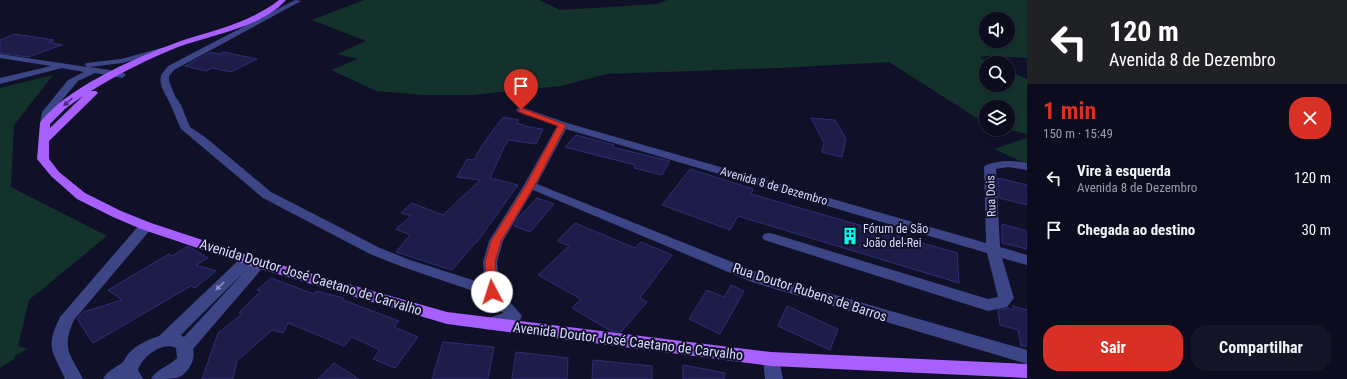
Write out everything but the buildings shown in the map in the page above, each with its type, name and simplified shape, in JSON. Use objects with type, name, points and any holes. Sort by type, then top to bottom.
[{"type":"main road","points":[[44,140],[87,97],[122,75],[204,37],[250,20],[276,7],[283,0]]},
{"type":"main road","points":[[45,123],[73,98],[112,73],[189,41],[204,37]]},
{"type":"main road","name":"Avenida Doutor José Caetano de Carvalho","points":[[45,123],[43,159],[55,174],[81,196],[117,214],[146,226],[253,262],[447,318],[771,359],[1027,371]]},
{"type":"street","points":[[276,7],[299,0]]},
{"type":"street","points":[[299,0],[171,68],[165,76],[165,81],[170,96],[176,105],[180,118],[186,129],[201,139],[267,195],[375,251],[405,264],[492,292],[514,316],[487,324]]},
{"type":"street","points":[[45,123],[45,116],[50,108],[75,79],[95,70],[122,61],[189,41]]},
{"type":"street","points":[[0,56],[54,63],[122,75]]},
{"type":"street","points":[[0,81],[68,66],[122,61]]},
{"type":"street","points":[[0,76],[54,63]]},
{"type":"street","points":[[68,66],[74,70],[75,79]]},
{"type":"street","name":"Avenida 8 de Dezembro","points":[[521,110],[563,125],[1027,260]]},
{"type":"street","points":[[492,292],[490,262],[496,241],[530,185],[563,125]]},
{"type":"street","name":"Rua Dois","points":[[993,250],[990,167],[998,164],[1014,163],[1027,167]]},
{"type":"street","name":"Rua Doutor Rubens de Barros","points":[[530,185],[757,278],[1027,357]]},
{"type":"street","points":[[74,379],[60,348],[60,334],[68,317],[146,226]]},
{"type":"street","points":[[769,237],[988,305],[1002,303],[1006,298],[993,250]]},
{"type":"street","points":[[164,340],[253,262]]},
{"type":"street","points":[[160,379],[176,373],[187,355],[186,346],[253,262]]},
{"type":"street","points":[[112,379],[132,373],[135,358],[143,350],[154,343],[164,340],[178,340],[186,346]]},
{"type":"street","points":[[771,359],[774,379]]},
{"type":"green space","points":[[364,0],[539,0],[560,10],[657,4],[667,0],[1027,0],[1027,58],[1015,57],[1015,56],[979,56],[979,92],[1015,92],[1015,73],[1027,79],[1027,134],[1015,131],[1015,100],[979,100],[979,120],[889,62],[778,68],[606,74],[561,86],[520,90],[516,92],[510,91],[471,95],[424,95],[376,91],[331,70],[358,59],[337,54],[366,41],[312,20]]},
{"type":"green space","points":[[53,75],[14,125],[11,187],[107,236],[29,300],[18,346],[27,349],[0,368],[0,88]]},
{"type":"green space","points":[[1027,138],[1027,164],[994,149]]},
{"type":"place","name":"Fórum de São João del-Rei","points":[[850,236]]},
{"type":"route","points":[[492,292],[490,262],[496,241],[530,185],[563,125],[521,110]]}]
